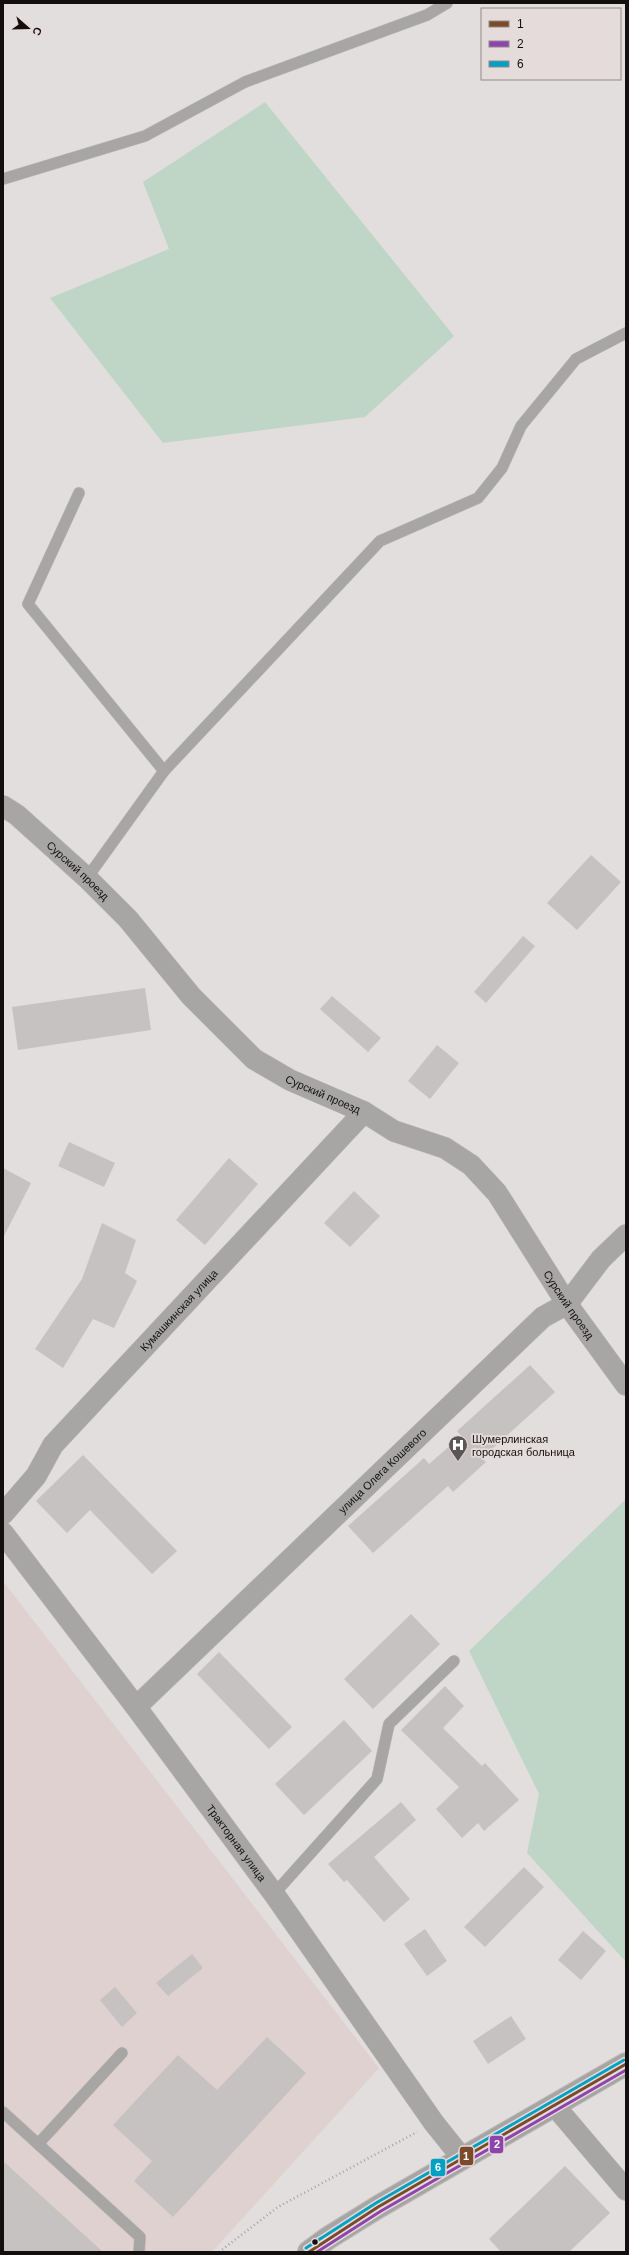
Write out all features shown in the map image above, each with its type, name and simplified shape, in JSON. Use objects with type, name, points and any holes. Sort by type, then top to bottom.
[{"type":"main road","points":[[309,2252],[328,2238],[462,2158],[626,2064]]},
{"type":"street","name":"Сурский проезд","points":[[3,806],[17,815],[87,878],[128,919],[191,996],[254,1059],[290,1080],[364,1112],[394,1131],[445,1148],[471,1165],[496,1193],[567,1304],[626,1385]]},
{"type":"street","name":"Кумашкинская улица","points":[[3,1514],[36,1476],[53,1445],[364,1112]]},
{"type":"street","name":"улица Олега Кошевого","points":[[136,1707],[542,1317],[567,1304],[601,1259],[626,1235]]},
{"type":"street","name":"Тракторная улица","points":[[3,1533],[136,1707],[274,1894],[434,2123],[462,2158]]},
{"type":"street","points":[[554,2105],[626,2190]]},
{"type":"lane","points":[[3,178],[145,136],[245,82],[427,15],[447,3]]},
{"type":"lane","points":[[87,878],[164,771],[380,541],[478,498],[502,468],[520,426],[576,359],[626,333]]},
{"type":"lane","points":[[79,493],[28,604],[164,771]]},
{"type":"lane","points":[[274,1894],[377,1779],[388,1724],[454,1661]]},
{"type":"lane","points":[[38,2144],[122,2054]]},
{"type":"lane","points":[[3,2112],[140,2237],[139,2252]]},
{"type":"path","points":[[219,2252],[278,2207],[434,2123]]},
{"type":"shaded area","points":[[3,1581],[379,2068],[212,2252],[3,2252]]},
{"type":"green space","points":[[265,102],[454,336],[365,417],[163,443],[50,298],[169,249],[143,182]]},
{"type":"green space","points":[[626,1499],[626,1962],[527,1853],[539,1794],[469,1651]]},
{"type":"building","points":[[591,855],[621,882],[577,930],[547,903]]},
{"type":"building","points":[[523,936],[535,946],[486,1003],[474,992]]},
{"type":"building","points":[[145,988],[151,1030],[18,1050],[12,1007]]},
{"type":"building","points":[[332,996],[381,1038],[368,1052],[320,1009]]},
{"type":"building","points":[[437,1045],[459,1063],[430,1099],[408,1081]]},
{"type":"building","points":[[69,1142],[115,1163],[104,1187],[58,1166]]},
{"type":"building","points":[[229,1158],[258,1184],[205,1245],[176,1220]]},
{"type":"building","points":[[3,1168],[31,1183],[3,1238]]},
{"type":"building","points":[[354,1191],[380,1216],[350,1247],[324,1223]]},
{"type":"building","points":[[102,1223],[136,1240],[125,1273],[137,1281],[114,1328],[93,1319],[63,1368],[35,1349],[82,1279]]},
{"type":"building","points":[[530,1365],[555,1392],[482,1458],[486,1462],[453,1492],[448,1486],[373,1553],[348,1526],[424,1458],[429,1464],[461,1436],[457,1431]]},
{"type":"building","points":[[83,1455],[177,1551],[152,1574],[90,1510],[67,1533],[36,1501]]},
{"type":"building","points":[[411,1614],[440,1644],[373,1709],[344,1679]]},
{"type":"building","points":[[219,1652],[292,1727],[269,1749],[197,1674]]},
{"type":"building","points":[[445,1686],[464,1706],[443,1728],[482,1766],[485,1763],[519,1800],[484,1831],[478,1823],[462,1838],[436,1809],[459,1787],[401,1730]]},
{"type":"building","points":[[344,1720],[372,1751],[304,1815],[275,1784]]},
{"type":"building","points":[[401,1802],[416,1820],[374,1857],[410,1899],[384,1922],[347,1880],[344,1882],[328,1864]]},
{"type":"building","points":[[524,1867],[544,1887],[485,1947],[464,1927]]},
{"type":"building","points":[[425,1929],[447,1961],[427,1976],[404,1944]]},
{"type":"building","points":[[583,1931],[606,1951],[581,1980],[558,1960]]},
{"type":"building","points":[[192,1954],[203,1968],[168,1996],[156,1983]]},
{"type":"building","points":[[115,1987],[137,2013],[122,2027],[100,2000]]},
{"type":"building","points":[[511,2016],[526,2039],[488,2064],[473,2041]]},
{"type":"building","points":[[267,2037],[306,2073],[173,2217],[134,2181],[152,2161],[113,2125],[178,2055],[217,2090]]},
{"type":"building","points":[[3,2161],[103,2252],[3,2252]]},
{"type":"building","points":[[565,2166],[610,2213],[569,2252],[501,2252],[489,2239]]},
{"type":"transit line","name":"6","points":[[306,2248],[376,2203],[624,2060]]},
{"type":"transit line","name":"1","points":[[309,2252],[378,2207],[626,2064]]},
{"type":"transit line","name":"2","points":[[317,2252],[381,2211],[626,2070]]},
{"type":"place","name":"Шумерлинская городская больница","points":[[458,1462]]}]
